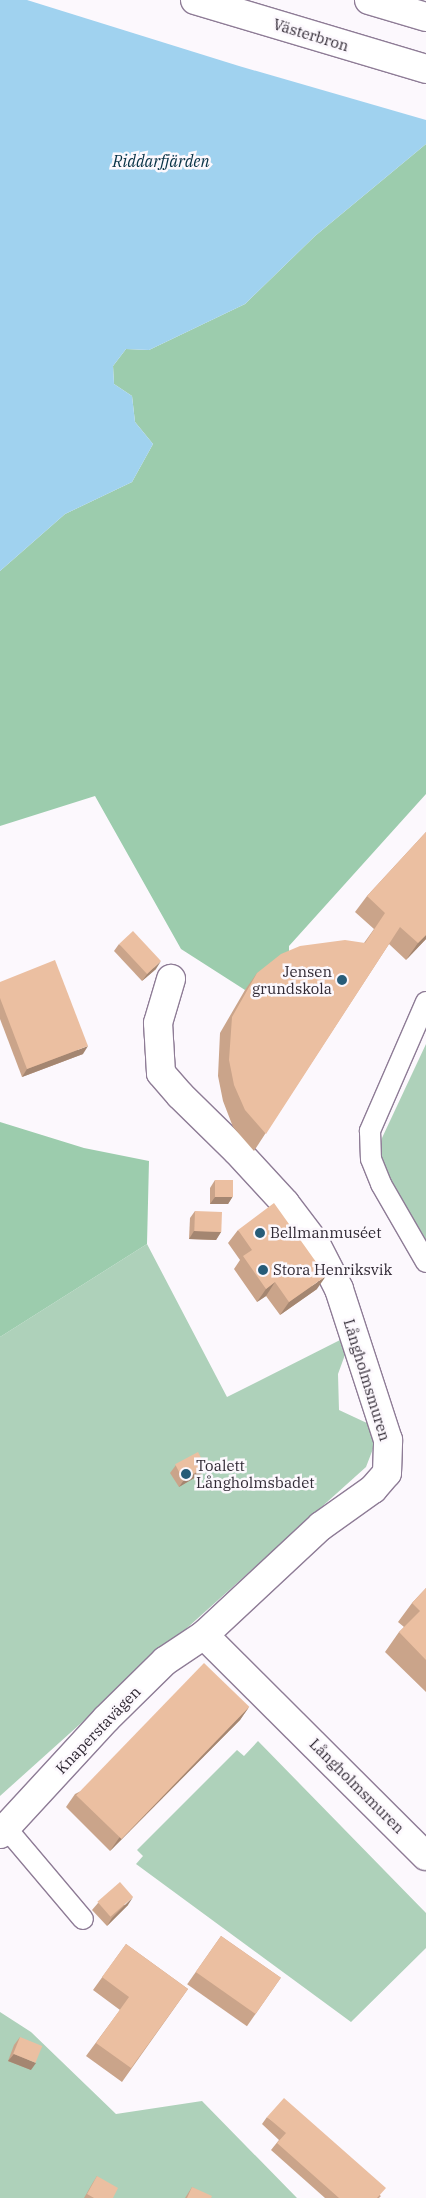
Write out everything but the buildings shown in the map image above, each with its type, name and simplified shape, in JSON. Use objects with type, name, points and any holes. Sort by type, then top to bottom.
[{"type":"street","name":"Västerbron","points":[[195,0],[426,69]]},
{"type":"street","points":[[369,0],[426,17]]},
{"type":"street","name":"Långholmsmuren","points":[[171,980],[158,1023],[160,1072],[185,1101],[237,1151],[285,1203],[316,1244],[339,1289],[388,1440],[387,1473],[374,1488],[321,1526],[204,1635],[426,1856]]},
{"type":"street","name":"Knaperstavägen","points":[[3,1831],[106,1719],[165,1661],[204,1635]]},
{"type":"lane","points":[[426,1002],[370,1131],[371,1159],[381,1184],[426,1262]]},
{"type":"lane","points":[[3,1831],[83,1919]]},
{"type":"green space","points":[[426,144],[426,794],[289,946],[289,962],[245,990],[181,949],[95,796],[0,826],[0,571],[65,514],[132,482],[153,444],[135,422],[132,396],[114,384],[113,366],[126,349],[149,350],[245,304],[315,236]]},
{"type":"green space","points":[[426,1044],[426,1240],[378,1159],[382,1138]]},
{"type":"green space","points":[[0,1122],[84,1148],[149,1161],[147,1244],[0,1337]]},
{"type":"green space","points":[[147,1244],[227,1397],[344,1338],[346,1352],[338,1374],[339,1410],[369,1424],[376,1441],[366,1467],[0,1796],[0,1337]]},
{"type":"green space","points":[[258,1741],[426,1913],[426,1948],[351,2022],[136,1864],[143,1856],[137,1850],[237,1750],[244,1756]]},
{"type":"green space","points":[[0,2012],[31,2032],[116,2114],[202,2101],[297,2198],[0,2198]]},
{"type":"water","name":"Riddarfjärden","points":[[0,0],[426,0],[426,144],[315,236],[245,304],[149,350],[126,349],[113,366],[114,384],[132,396],[135,422],[153,444],[132,482],[65,514],[0,571]]},
{"type":"pier","points":[[27,0],[426,0],[426,120],[239,66]]},
{"type":"place","name":"Jensen grundskola","points":[[342,980]]},
{"type":"place","name":"Bellmanmuséet","points":[[260,1233]]},
{"type":"place","name":"Stora Henriksvik","points":[[263,1270]]},
{"type":"place","name":"Toalett Långholmsbadet","points":[[186,1474]]}]
